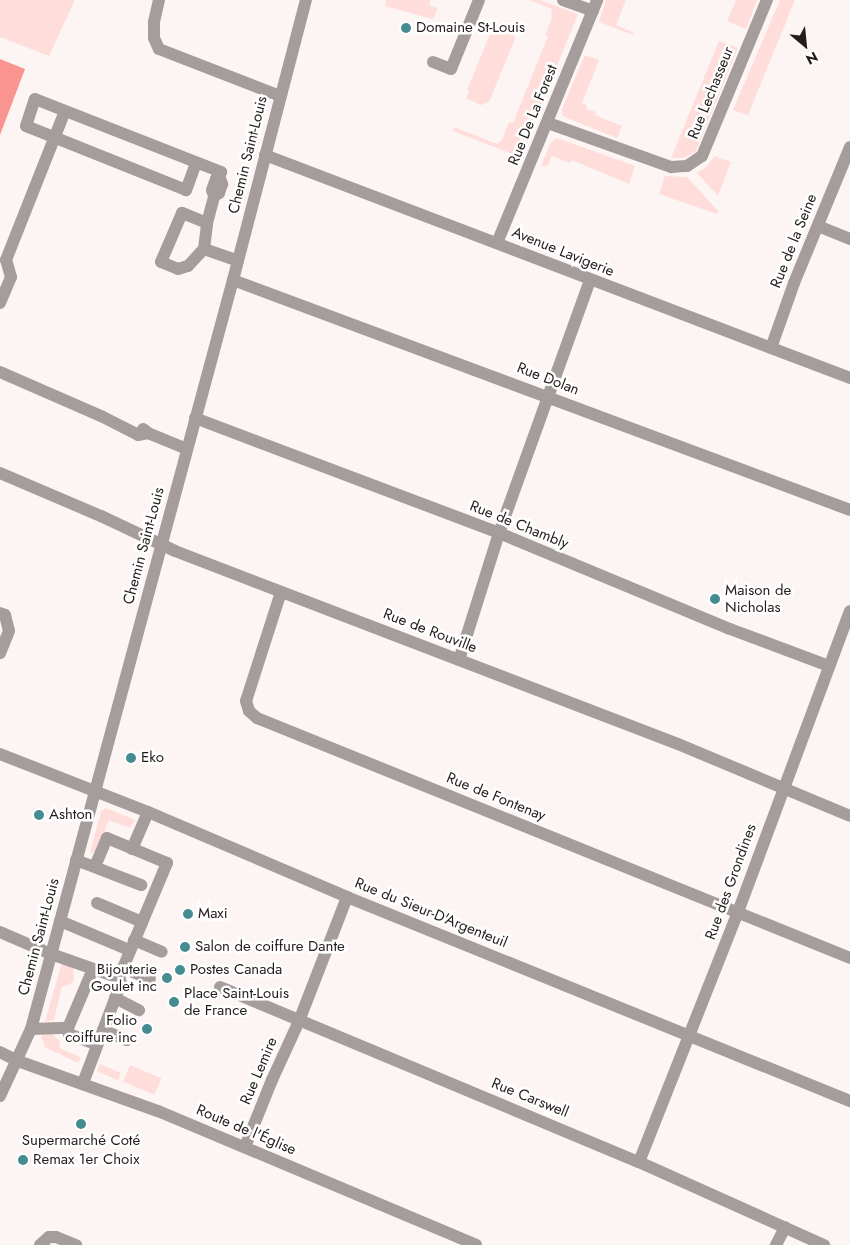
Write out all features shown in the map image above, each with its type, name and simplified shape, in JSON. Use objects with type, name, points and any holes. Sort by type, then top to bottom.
[{"type":"street","points":[[160,0],[154,22],[154,38],[159,49],[280,96]]},
{"type":"street","name":"Chemin Saint-Louis","points":[[0,1096],[18,1061],[31,1028],[233,280],[306,0]]},
{"type":"street","points":[[433,62],[451,69],[478,0]]},
{"type":"street","points":[[563,0],[595,6]]},
{"type":"street","name":"Rue Lechasseur","points":[[548,123],[670,167],[687,166],[702,156],[767,0]]},
{"type":"street","name":"Rue De La Forest","points":[[497,243],[595,6]]},
{"type":"street","points":[[196,163],[186,190],[26,126],[35,99],[221,172],[219,176],[222,184],[219,193],[214,196],[207,223],[204,249],[188,266],[178,269],[161,262],[182,213],[207,223]]},
{"type":"street","points":[[0,303],[11,277],[6,260],[5,246],[55,138],[65,111]]},
{"type":"street","name":"Rue de la Seine","points":[[771,348],[794,282],[850,147]]},
{"type":"street","name":"Avenue Lavigerie","points":[[265,155],[850,378]]},
{"type":"street","points":[[818,226],[850,239]]},
{"type":"street","points":[[204,249],[238,261]]},
{"type":"street","name":"Rue Dolan","points":[[233,280],[850,510]]},
{"type":"street","points":[[460,660],[499,533],[590,280]]},
{"type":"street","points":[[0,372],[122,425],[139,436],[148,434],[187,449]]},
{"type":"street","name":"Rue de Chambly","points":[[196,418],[499,533],[730,629],[829,666]]},
{"type":"street","name":"Rue de Rouville","points":[[0,473],[101,516],[161,545],[678,744],[850,816]]},
{"type":"street","name":"Rue de Fontenay","points":[[281,592],[246,701],[248,711],[257,718],[850,958]]},
{"type":"street","name":"Rue des Grondines","points":[[639,1162],[738,912],[850,612]]},
{"type":"street","points":[[0,613],[5,615],[9,630],[0,653]]},
{"type":"street","name":"Rue du Sieur-D'Argenteuil","points":[[0,754],[148,812],[347,897],[850,1101]]},
{"type":"street","points":[[132,849],[148,812]]},
{"type":"street","points":[[83,1083],[121,983],[121,973],[167,863],[107,838],[95,866]]},
{"type":"street","points":[[76,860],[141,885]]},
{"type":"street","name":"Rue Lemire","points":[[245,1147],[272,1080],[299,1021],[347,897]]},
{"type":"street","points":[[97,903],[142,922]]},
{"type":"street","points":[[60,921],[132,945],[162,952]]},
{"type":"street","points":[[0,932],[51,954],[93,968],[150,979]]},
{"type":"street","points":[[93,968],[68,1028],[69,1034],[97,1045]]},
{"type":"street","name":"Rue Carswell","points":[[220,987],[639,1162],[824,1245]]},
{"type":"street","points":[[115,998],[139,1010]]},
{"type":"street","points":[[31,1028],[68,1028]]},
{"type":"street","points":[[103,1030],[127,1040]]},
{"type":"street","name":"Route de l'Église","points":[[0,1052],[18,1061],[83,1083],[245,1147],[476,1245]]},
{"type":"street","points":[[776,1245],[785,1228]]},
{"type":"street","points":[[41,1243],[49,1237],[56,1237],[76,1245]]},
{"type":"path","points":[[54,1142],[58,1144]]},
{"type":"shaded area","points":[[0,0],[75,0],[49,56],[0,37]]},
{"type":"shaded area","points":[[386,0],[431,0],[429,5],[438,8],[433,19],[385,6]]},
{"type":"shaded area","points":[[529,0],[540,0],[578,14],[520,157],[453,131],[454,127],[497,144],[502,140],[509,122],[513,123],[548,36],[545,35],[553,16],[551,15],[552,9]]},
{"type":"shaded area","points":[[606,0],[626,0],[616,25],[634,33],[633,35],[599,22]]},
{"type":"shaded area","points":[[736,0],[757,0],[746,29],[727,21]]},
{"type":"shaded area","points":[[780,0],[795,0],[748,115],[733,110]]},
{"type":"shaded area","points":[[501,22],[512,28],[515,39],[489,102],[481,105],[466,98],[469,91],[467,90],[493,27],[497,29]]},
{"type":"shaded area","points":[[719,41],[738,48],[696,151],[684,158],[671,158]]},
{"type":"shaded area","points":[[585,55],[599,60],[582,103],[587,105],[586,109],[596,112],[595,115],[622,126],[617,138],[562,115],[562,109]]},
{"type":"shaded area","points":[[0,59],[25,69],[0,135]]},
{"type":"shaded area","points":[[557,138],[635,166],[629,184],[572,160],[570,163],[552,156],[547,166],[541,166],[551,142]]},
{"type":"shaded area","points":[[715,156],[731,162],[718,196],[697,173],[706,167]]},
{"type":"shaded area","points":[[665,176],[687,177],[718,211],[717,214],[659,194]]},
{"type":"shaded area","points":[[106,808],[135,820],[130,828],[109,820],[96,852],[90,853],[101,811]]},
{"type":"shaded area","points":[[62,962],[73,966],[74,980],[69,985],[62,986],[54,1020],[45,1022]]},
{"type":"shaded area","points":[[52,1033],[60,1042],[59,1048],[81,1057],[78,1063],[45,1047],[41,1036]]},
{"type":"shaded area","points":[[100,1064],[121,1073],[118,1080],[97,1071]]},
{"type":"shaded area","points":[[130,1065],[161,1078],[154,1095],[123,1082]]},
{"type":"place","name":"Domaine St-Louis","points":[[406,28]]},
{"type":"place","name":"Maison de Nicholas","points":[[715,599]]},
{"type":"place","name":"Eko","points":[[131,758]]},
{"type":"place","name":"Ashton","points":[[39,815]]},
{"type":"place","name":"Maxi","points":[[188,914]]},
{"type":"place","name":"Salon de coiffure Dante","points":[[185,947]]},
{"type":"place","name":"Postes Canada","points":[[180,970]]},
{"type":"place","name":"Bijouterie Goulet inc","points":[[167,978]]},
{"type":"place","name":"Place Saint-Louis de France","points":[[174,1002]]},
{"type":"place","name":"Folio coiffure inc","points":[[147,1029]]},
{"type":"place","name":"Supermarché Coté","points":[[81,1124]]},
{"type":"place","name":"Remax 1er Choix","points":[[23,1160]]}]
